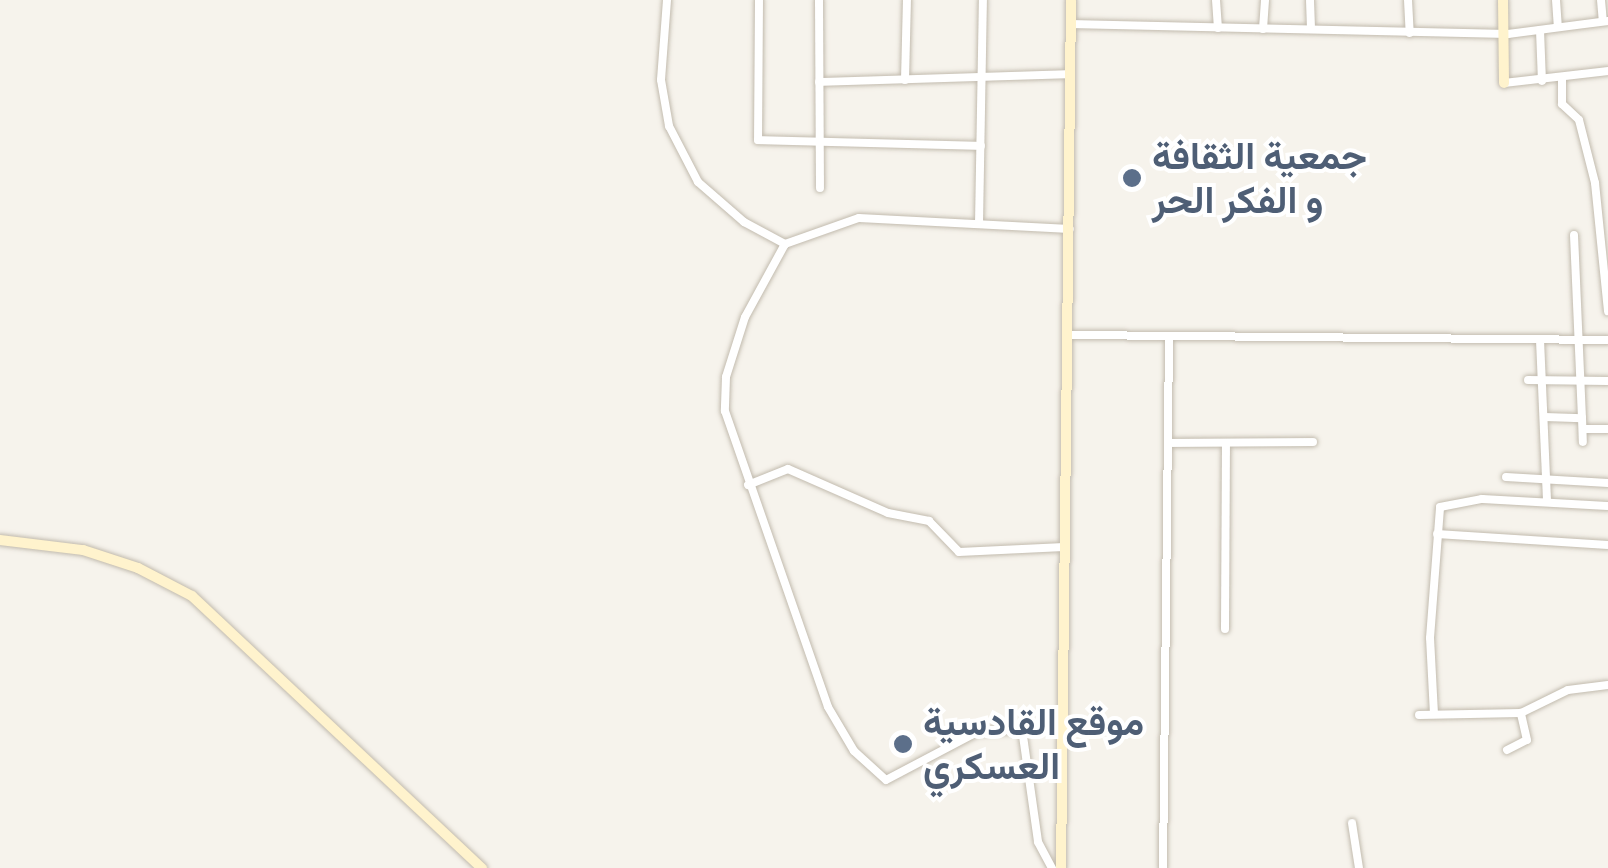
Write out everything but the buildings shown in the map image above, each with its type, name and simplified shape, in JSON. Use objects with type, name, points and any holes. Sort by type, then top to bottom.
[{"type":"street","points":[[666,0],[661,80],[678,150],[722,206],[785,244]]},
{"type":"street","points":[[759,0],[758,140],[980,146]]},
{"type":"street","points":[[819,0],[820,188]]},
{"type":"street","points":[[905,80],[907,0]]},
{"type":"street","points":[[979,224],[983,0]]},
{"type":"street","points":[[1061,868],[1064,547],[1072,335],[1071,0]]},
{"type":"street","points":[[1216,0],[1218,28]]},
{"type":"street","points":[[1263,29],[1265,0]]},
{"type":"street","points":[[1310,0],[1311,28]]},
{"type":"street","points":[[1408,0],[1410,33]]},
{"type":"street","points":[[1503,0],[1508,34],[1504,84],[1608,71]]},
{"type":"street","points":[[1556,0],[1558,28]]},
{"type":"street","points":[[1070,24],[1508,34],[1606,21],[1601,0]]},
{"type":"street","points":[[1540,30],[1542,81]]},
{"type":"street","points":[[819,82],[982,80],[1070,74]]},
{"type":"street","points":[[1562,78],[1562,104],[1579,120],[1595,183],[1608,311]]},
{"type":"street","points":[[1052,868],[1038,842],[1022,729],[977,732],[886,780],[854,751],[828,707],[748,484],[726,412],[726,377],[745,316],[785,244],[859,218],[1070,228]]},
{"type":"street","points":[[1574,235],[1582,340],[1582,442]]},
{"type":"street","points":[[1072,335],[1608,340]]},
{"type":"street","points":[[1164,868],[1169,339]]},
{"type":"street","points":[[1540,340],[1548,500]]},
{"type":"street","points":[[1528,380],[1608,382]]},
{"type":"street","points":[[1544,417],[1582,418]]},
{"type":"street","points":[[1583,429],[1608,429]]},
{"type":"street","points":[[1168,443],[1313,442]]},
{"type":"street","points":[[1224,629],[1226,443]]},
{"type":"street","points":[[748,484],[788,469],[888,513],[929,521],[958,552],[1064,547]]},
{"type":"street","points":[[1506,477],[1608,483]]},
{"type":"street","points":[[1434,714],[1430,638],[1440,506],[1471,505],[1473,499],[1608,506]]},
{"type":"street","points":[[1437,534],[1608,546]]},
{"type":"street","points":[[0,540],[82,550],[138,568],[192,596],[482,868]]},
{"type":"street","points":[[1419,715],[1521,713],[1568,690],[1608,686]]},
{"type":"street","points":[[1507,750],[1527,740],[1521,713]]},
{"type":"street","points":[[1352,823],[1359,868]]},
{"type":"place","name":"جمعية الثقافة و الفكر الحر","points":[[1132,178]]},
{"type":"place","name":"موقع القادسية العسكري","points":[[903,744]]}]
